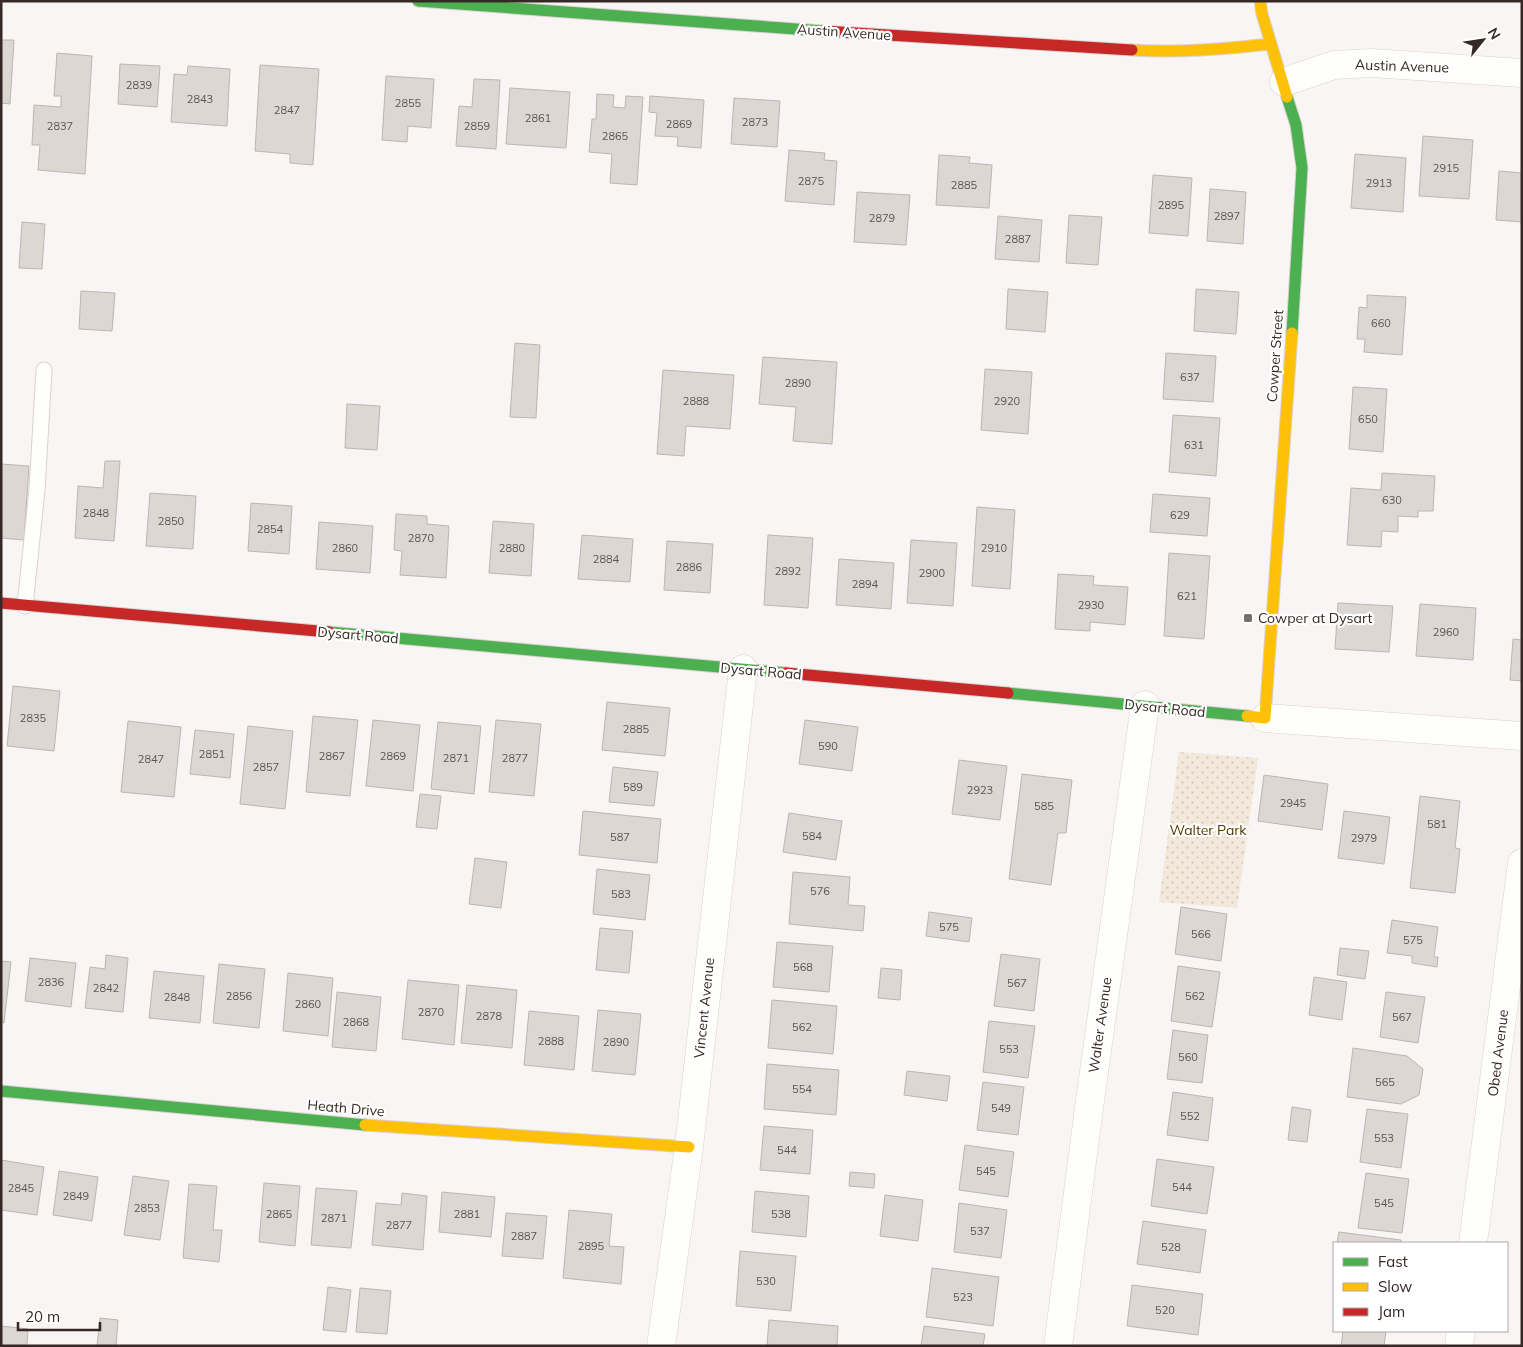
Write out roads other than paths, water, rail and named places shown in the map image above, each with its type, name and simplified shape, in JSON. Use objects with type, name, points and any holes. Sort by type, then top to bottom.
[{"type":"street","name":"Austin Avenue","points":[[418,1],[950,40],[1162,52],[1210,50],[1270,44]]},
{"type":"street","name":"Cowper Street","points":[[1260,1],[1270,44],[1284,82],[1296,125],[1302,168],[1265,718]]},
{"type":"street","name":"Austin Avenue","points":[[1284,82],[1334,65],[1372,63],[1522,73]]},
{"type":"street","name":"Dysart Road","points":[[1,603],[1145,705],[1265,718],[1522,736]]},
{"type":"street","name":"Vincent Avenue","points":[[661,1346],[688,1147],[743,669]]},
{"type":"street","name":"Walter Avenue","points":[[1058,1346],[1145,705]]},
{"type":"street","name":"Obed Avenue","points":[[1473,1242],[1522,863]]},
{"type":"street","name":"Heath Drive","points":[[1,1091],[382,1126],[688,1147]]},
{"type":"street","points":[[1459,1346],[1461,1332]]},
{"type":"lane","points":[[25,606],[37,490],[44,370]]},
{"type":"place","name":"Cowper at Dysart","points":[[1248,618]]},
{"type":"park label","name":"Walter Park","points":[[1208,830]]}]
